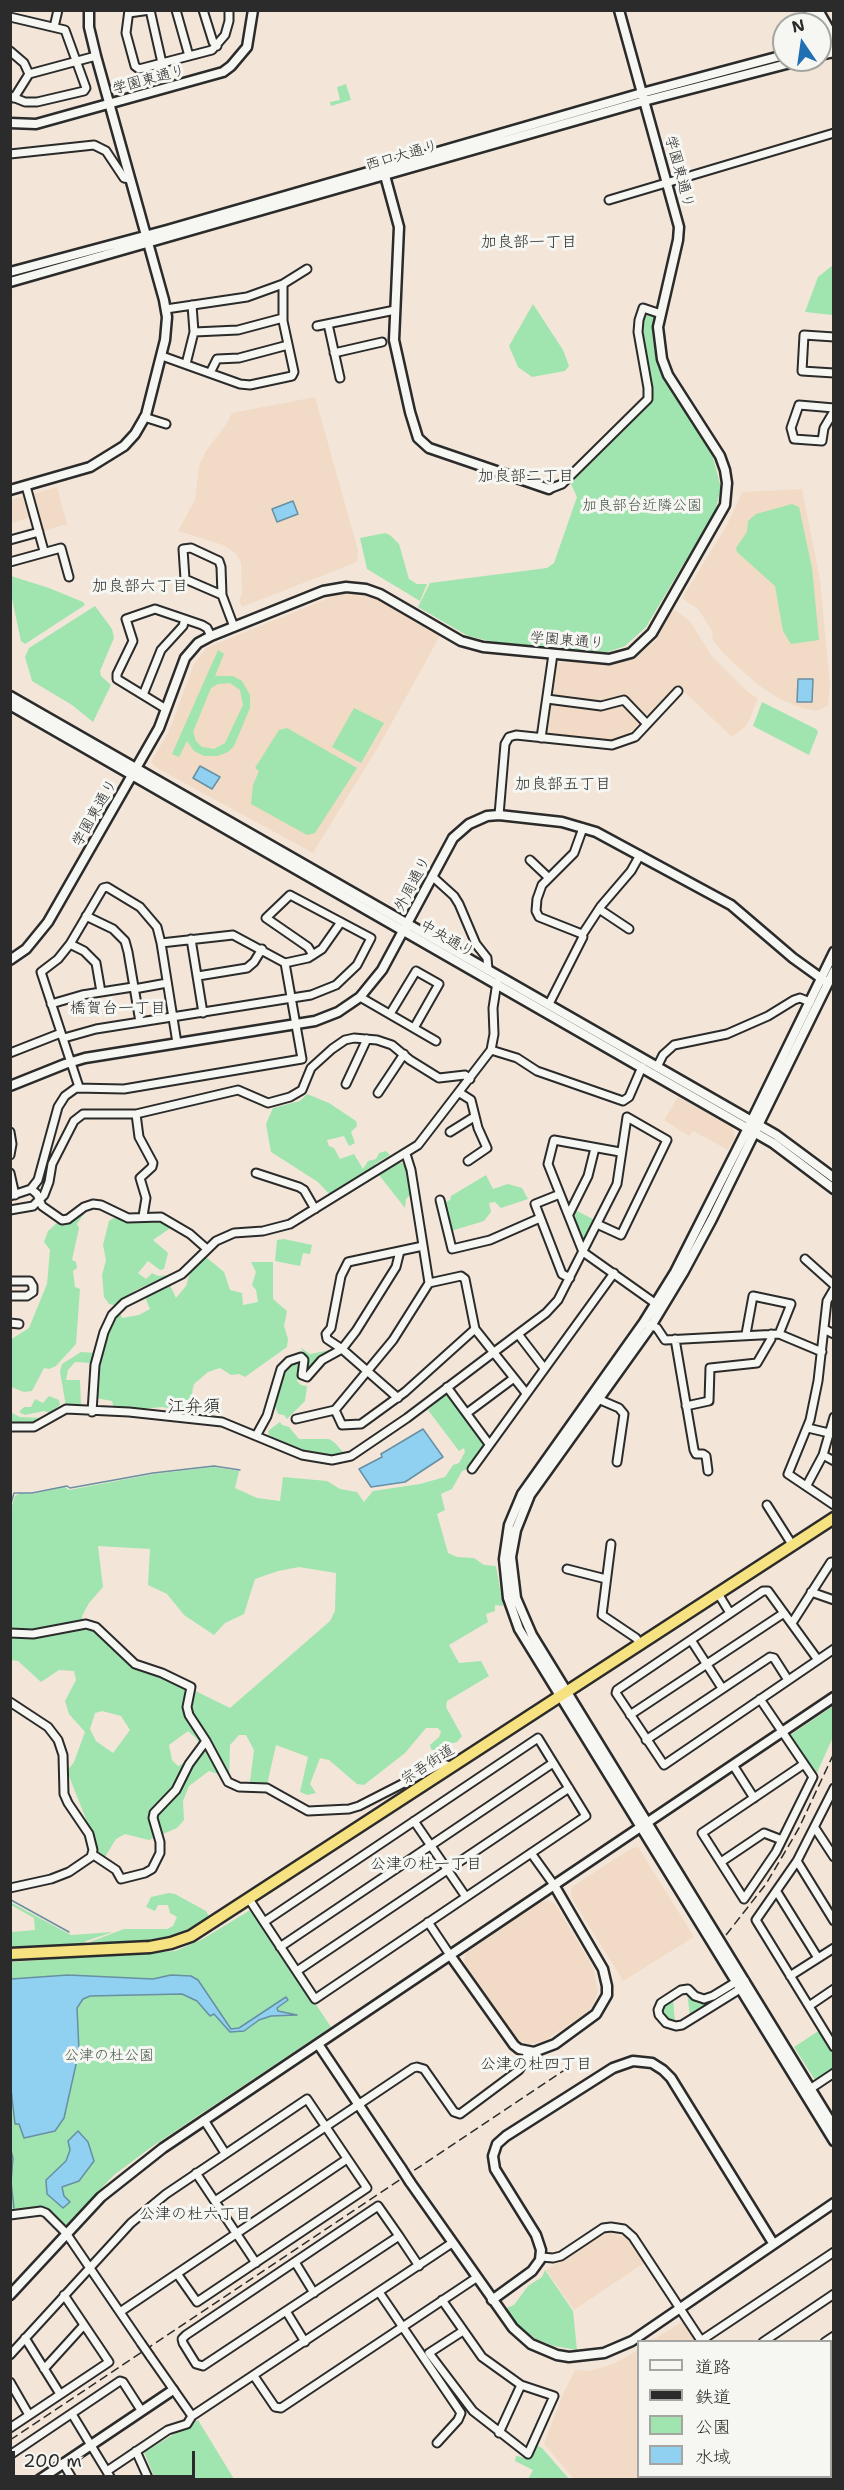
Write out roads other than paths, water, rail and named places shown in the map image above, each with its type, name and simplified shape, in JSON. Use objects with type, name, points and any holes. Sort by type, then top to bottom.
[{"type":"highway","name":"宗吾街道","points":[[10,1954],[150,1947],[171,1944],[201,1930],[719,1595],[834,1518]]},
{"type":"street","points":[[54,27],[58,10]]},
{"type":"street","points":[[11,488],[26,486],[101,462],[124,446],[135,434],[144,417],[162,356],[166,309],[96,56],[89,27],[89,10]]},
{"type":"street","points":[[176,10],[189,56]]},
{"type":"street","points":[[203,10],[213,42],[217,46]]},
{"type":"street","points":[[162,63],[150,11],[129,12],[126,33],[135,66],[139,69],[212,50],[226,31],[229,10]]},
{"type":"street","name":"学園東通り","points":[[10,123],[36,124],[223,72],[247,47],[254,10]]},
{"type":"street","name":"学園東通り","points":[[10,960],[26,949],[48,922],[159,728],[185,658],[198,643],[211,636],[323,591],[357,587],[380,594],[472,645],[609,658],[631,653],[652,633],[725,505],[727,483],[723,462],[665,369],[659,342],[661,314],[679,227],[619,10]]},
{"type":"street","points":[[10,17],[54,27],[67,33],[75,61],[86,88],[84,91],[37,102],[25,102],[12,97],[29,74],[75,61],[96,56]]},
{"type":"street","points":[[10,51],[24,63],[29,74]]},
{"type":"street","name":"西口大通り","points":[[10,282],[148,239],[772,59]]},
{"type":"street","name":"西口大通り","points":[[643,97],[772,67]]},
{"type":"street","points":[[609,200],[834,133]]},
{"type":"street","points":[[10,154],[94,145],[106,151],[124,178],[130,179]]},
{"type":"street","points":[[384,171],[399,227],[394,342],[412,420],[418,438],[429,448],[549,489],[562,484],[648,399],[638,332],[639,320],[643,308],[661,314]]},
{"type":"street","name":"西口大通り","points":[[10,272],[148,239]]},
{"type":"street","points":[[166,309],[239,299],[283,284],[307,269]]},
{"type":"street","points":[[162,356],[246,385],[292,376],[294,372],[283,318],[283,284]]},
{"type":"street","points":[[186,363],[194,332],[192,305]]},
{"type":"street","points":[[317,327],[395,310]]},
{"type":"street","points":[[194,332],[238,330],[283,318]]},
{"type":"street","points":[[328,324],[340,378]]},
{"type":"street","points":[[834,337],[804,335],[802,371],[834,373]]},
{"type":"street","points":[[334,353],[382,342]]},
{"type":"street","points":[[210,373],[217,359],[239,358],[288,345]]},
{"type":"street","points":[[799,405],[834,410],[824,428],[822,441],[794,439],[791,429],[799,405]]},
{"type":"street","points":[[144,417],[166,423]]},
{"type":"street","points":[[26,486],[44,551]]},
{"type":"street","points":[[10,540],[39,532]]},
{"type":"street","points":[[10,562],[59,548],[62,549],[69,577]]},
{"type":"street","points":[[222,595],[185,579],[183,549],[191,548],[219,561],[222,595],[234,627]]},
{"type":"street","points":[[166,709],[117,679],[117,674],[133,641],[126,618],[155,609],[205,626],[211,636]]},
{"type":"street","points":[[143,695],[161,650],[183,626],[185,619]]},
{"type":"street","points":[[541,738],[553,654]]},
{"type":"street","points":[[499,815],[506,739],[512,735],[606,746],[634,737],[678,691]]},
{"type":"street","name":"中央通り","points":[[10,696],[135,772],[406,927],[496,984],[642,1067],[803,1153],[834,1178]]},
{"type":"street","points":[[547,699],[601,706],[624,700],[646,724]]},
{"type":"street","name":"中央通り","points":[[10,705],[135,772]]},
{"type":"street","name":"外周通り","points":[[10,1086],[72,1061],[326,1018],[360,997],[382,970],[453,838],[477,819],[499,815],[562,822],[583,828],[640,855],[731,905],[827,982]]},
{"type":"street","points":[[582,935],[537,914],[542,885],[574,853],[583,828]]},
{"type":"street","points":[[549,1004],[583,938],[582,935],[599,909],[631,871],[640,855]]},
{"type":"street","points":[[530,860],[549,878]]},
{"type":"street","points":[[433,877],[454,896],[459,904],[477,944],[487,958],[488,969]]},
{"type":"street","points":[[79,1087],[41,972],[58,959],[70,944],[101,890],[107,887],[145,911],[157,927],[162,943],[177,1043]]},
{"type":"street","points":[[10,1053],[62,1036],[86,1031],[292,999],[328,989],[357,966],[371,938],[292,896],[287,897],[267,917],[308,947],[313,955]]},
{"type":"street","points":[[599,909],[629,930]]},
{"type":"street","points":[[86,916],[112,929],[124,940],[140,1022]]},
{"type":"street","points":[[162,943],[233,935],[285,963],[313,955],[326,945],[341,922]]},
{"type":"street","name":"中央通り","points":[[406,927],[500,975],[657,1067],[753,1127],[834,1189]]},
{"type":"street","points":[[191,939],[203,1012]]},
{"type":"street","points":[[70,944],[84,951],[96,963],[101,992]]},
{"type":"street","points":[[198,976],[247,968],[254,962],[261,949]]},
{"type":"street","points":[[834,952],[827,982],[810,1002],[712,1219],[598,1399],[530,1495],[518,1524],[511,1557],[512,1580],[519,1608],[532,1635],[565,1694],[834,2141]]},
{"type":"street","points":[[10,1173],[13,1195],[31,1189],[41,1175],[58,1107],[69,1092],[79,1087],[124,1089],[302,1059],[285,963]]},
{"type":"street","points":[[390,1014],[416,971],[439,984],[414,1028]]},
{"type":"street","points":[[753,1127],[834,971]]},
{"type":"street","points":[[92,1412],[95,1365],[104,1332],[112,1315],[124,1303],[182,1274],[216,1241],[234,1233],[263,1231],[290,1224],[418,1145],[491,1050],[494,1042],[493,1008],[496,984],[500,975]]},
{"type":"street","points":[[51,1004],[101,992],[167,983]]},
{"type":"street","points":[[360,997],[436,1041]]},
{"type":"street","points":[[657,1067],[663,1055],[674,1045],[727,1034],[768,1016],[794,999],[800,998],[810,1002]]},
{"type":"street","points":[[10,1210],[33,1206],[39,1201],[48,1189],[52,1164],[76,1118],[87,1113],[136,1114],[238,1090],[268,1103],[290,1098],[302,1090],[311,1068],[337,1045],[354,1038],[392,1045],[439,1078],[465,1075],[470,1079]]},
{"type":"street","points":[[346,1084],[367,1039]]},
{"type":"street","points":[[491,1050],[517,1058],[537,1071],[623,1101],[629,1097],[642,1067]]},
{"type":"street","points":[[378,1093],[404,1054]]},
{"type":"street","points":[[460,1093],[471,1100],[474,1117],[487,1148],[468,1161]]},
{"type":"street","points":[[136,1114],[140,1137],[153,1163],[141,1178],[146,1198],[143,1216]]},
{"type":"street","points":[[450,1132],[474,1117]]},
{"type":"street","points":[[10,1427],[34,1427],[66,1409],[215,1420],[302,1455],[323,1459],[342,1459],[359,1452],[550,1309],[570,1278],[597,1224],[617,1184],[627,1117],[667,1140],[621,1235],[597,1224]]},
{"type":"street","points":[[10,1132],[12,1144],[10,1155]]},
{"type":"street","points":[[620,1152],[554,1140],[548,1164],[583,1252],[659,1306]]},
{"type":"street","points":[[568,1214],[588,1176],[595,1148]]},
{"type":"street","points":[[296,1419],[335,1410],[393,1340],[429,1283],[411,1170],[406,1154]]},
{"type":"street","points":[[256,1173],[304,1190],[315,1209]]},
{"type":"street","points":[[31,1189],[47,1210],[62,1220],[68,1219],[84,1207],[93,1204],[101,1205],[128,1218],[161,1217],[172,1222],[207,1248]]},
{"type":"street","points":[[560,1194],[535,1204],[562,1274],[570,1278]]},
{"type":"street","points":[[440,1200],[453,1249],[490,1240],[540,1218]]},
{"type":"street","points":[[398,1398],[368,1370],[327,1339],[326,1334],[331,1328],[340,1276],[348,1262],[423,1246]]},
{"type":"street","points":[[256,1436],[267,1416],[281,1369],[289,1361],[299,1357],[303,1358],[302,1375],[307,1377],[322,1360],[342,1349],[396,1267],[400,1251]]},
{"type":"street","points":[[805,1258],[834,1285]]},
{"type":"street","points":[[472,1469],[614,1273]]},
{"type":"street","points":[[429,1283],[461,1276],[465,1279],[475,1329],[526,1393]]},
{"type":"street","points":[[10,1281],[30,1281],[33,1286],[33,1292],[27,1296],[10,1296]]},
{"type":"street","points":[[834,1289],[827,1301],[822,1352],[808,1428],[788,1474],[834,1505]]},
{"type":"street","points":[[686,1406],[709,1401],[710,1368],[757,1363],[791,1304],[753,1296],[746,1334]]},
{"type":"street","points":[[647,1324],[657,1328],[662,1339],[775,1334],[822,1352]]},
{"type":"street","points":[[565,1694],[524,1636],[511,1609],[504,1572],[506,1536],[514,1510],[526,1486],[647,1324]]},
{"type":"street","points":[[335,1410],[345,1426],[362,1424],[398,1398],[475,1329]]},
{"type":"street","points":[[824,1329],[834,1334]]},
{"type":"street","points":[[518,1334],[544,1368]]},
{"type":"street","points":[[675,1339],[694,1453],[706,1456],[708,1471]]},
{"type":"street","points":[[467,1413],[514,1378]]},
{"type":"street","points":[[447,1387],[489,1444]]},
{"type":"street","points":[[598,1399],[619,1408],[624,1414],[617,1462]]},
{"type":"street","points":[[807,1485],[823,1455],[834,1417]]},
{"type":"street","points":[[808,1428],[829,1433]]},
{"type":"street","points":[[823,1455],[834,1461]]},
{"type":"street","points":[[767,1505],[793,1546]]},
{"type":"street","points":[[611,1544],[602,1615],[641,1645]]},
{"type":"street","points":[[792,1623],[811,1592],[834,1562]]},
{"type":"street","points":[[567,1569],[606,1580]]},
{"type":"street","points":[[818,1660],[766,1590],[617,1690],[616,1694],[664,1765],[760,1699],[818,1660],[834,1649]]},
{"type":"street","points":[[811,1592],[834,1600]]},
{"type":"street","points":[[719,1595],[730,1613]]},
{"type":"street","points":[[630,1715],[784,1612]]},
{"type":"street","points":[[10,1634],[33,1634],[86,1624],[96,1627],[135,1664],[162,1673],[191,1687],[188,1697],[189,1715],[206,1741],[224,1778],[232,1785],[267,1788],[308,1811],[349,1809],[359,1806],[441,1764],[451,1768]]},
{"type":"street","points":[[691,1640],[722,1688]]},
{"type":"street","points":[[646,1740],[772,1656],[788,1680]]},
{"type":"street","points":[[10,2295],[101,2197],[130,2172],[834,1697]]},
{"type":"street","points":[[760,1699],[813,1777],[782,1840],[744,1899],[702,1833],[804,1764]]},
{"type":"street","points":[[10,1702],[48,1726],[58,1740],[63,1755],[64,1794],[92,1840],[92,1854]]},
{"type":"street","points":[[249,1899],[280,1947],[315,1999],[586,1816],[538,1738],[264,1922]]},
{"type":"street","points":[[92,1854],[116,1870],[121,1880],[152,1869],[160,1853],[154,1813],[176,1790],[189,1764],[206,1741]]},
{"type":"street","points":[[280,1947],[554,1763]]},
{"type":"street","points":[[733,1765],[754,1798]]},
{"type":"street","points":[[297,1971],[569,1788]]},
{"type":"street","points":[[833,1792],[797,1861],[756,1920],[809,2006],[830,2034],[834,2047]]},
{"type":"street","points":[[414,1821],[466,1897]]},
{"type":"street","points":[[815,1828],[834,1857]]},
{"type":"street","points":[[721,1863],[764,1833],[782,1840]]},
{"type":"street","points":[[428,1922],[514,2045],[528,2052],[547,2048],[591,2020],[607,1995],[603,1969],[554,1885],[531,1853]]},
{"type":"street","points":[[10,1888],[51,1879],[69,1872],[92,1854]]},
{"type":"street","points":[[797,1861],[834,1921]]},
{"type":"street","points":[[777,1892],[818,1958]]},
{"type":"street","points":[[790,1976],[834,1948]]},
{"type":"street","points":[[740,1984],[682,2025],[666,2024],[659,2014],[661,2003],[681,1990],[688,1989],[696,1996],[704,1998],[740,1984]]},
{"type":"street","points":[[740,1984],[834,2127]]},
{"type":"street","points":[[809,2006],[834,1989]]},
{"type":"street","points":[[318,2044],[492,2300],[525,2340],[546,2351],[569,2357],[597,2355],[622,2346],[834,2204]]},
{"type":"street","points":[[215,2201],[413,2068],[421,2067],[454,2112],[463,2113],[519,2070],[528,2052]]},
{"type":"street","points":[[492,2300],[532,2271],[541,2257],[539,2239],[495,2169],[494,2150],[506,2136],[614,2068],[633,2061],[652,2063],[670,2078],[773,2243]]},
{"type":"street","points":[[810,2089],[834,2073]]},
{"type":"street","points":[[10,2355],[131,2223],[196,2173],[307,2099],[367,2188],[197,2302],[178,2275]]},
{"type":"street","points":[[204,2120],[225,2154]]},
{"type":"street","points":[[120,2312],[347,2159]]},
{"type":"street","points":[[196,2173],[256,2263]]},
{"type":"street","points":[[399,2236],[203,2366],[196,2364],[183,2343],[182,2338],[186,2335],[378,2206],[399,2236],[419,2266]]},
{"type":"street","points":[[10,2215],[44,2212],[66,2234],[192,2416]]},
{"type":"street","points":[[541,2257],[561,2256],[603,2228],[624,2229],[633,2237],[701,2340]]},
{"type":"street","points":[[107,2471],[168,2430],[187,2424],[192,2416],[452,2243]]},
{"type":"street","points":[[703,2340],[834,2252]]},
{"type":"street","points":[[295,2262],[314,2293]]},
{"type":"street","points":[[254,2376],[274,2407],[281,2408],[476,2278]]},
{"type":"street","points":[[379,2292],[461,2413],[459,2420],[437,2443]]},
{"type":"street","points":[[766,2340],[834,2294]]},
{"type":"street","points":[[10,2428],[110,2362],[64,2295]]},
{"type":"street","points":[[442,2300],[482,2357],[520,2385],[554,2396],[528,2454],[473,2411],[429,2354],[463,2331]]},
{"type":"street","points":[[286,2311],[305,2342]]},
{"type":"street","points":[[44,2369],[84,2325]]},
{"type":"street","points":[[25,2338],[60,2394]]},
{"type":"street","points":[[10,2455],[120,2381],[123,2382],[141,2410]]},
{"type":"street","points":[[10,2382],[29,2415]]},
{"type":"street","points":[[499,2433],[520,2385]]},
{"type":"street","points":[[39,2480],[172,2390]]},
{"type":"street","points":[[72,2414],[112,2480]]},
{"type":"street","points":[[136,2451],[149,2480]]},
{"type":"street","points":[[63,2463],[73,2480]]},
{"type":"water","points":[[293,501],[298,514],[277,522],[272,509]]},
{"type":"water","points":[[798,679],[813,679],[812,702],[797,702]]},
{"type":"water","points":[[200,766],[220,777],[212,789],[193,778]]},
{"type":"water","points":[[423,1429],[443,1457],[405,1482],[371,1487],[359,1469],[382,1457],[381,1454]]},
{"type":"water","points":[[68,1975],[153,1979],[171,1975],[191,1976],[198,1980],[231,2029],[239,2028],[286,1997],[288,2000],[277,2008],[278,2011],[297,2015],[271,2016],[259,2020],[244,2031],[230,2032],[214,2014],[210,2016],[197,2001],[182,1994],[90,1996],[83,1999],[77,2008],[79,2051],[64,2118],[55,2131],[24,2138],[19,2124],[15,2124],[11,2089],[11,1979]]},
{"type":"water","points":[[78,2131],[88,2142],[94,2161],[79,2181],[62,2187],[64,2196],[70,2202],[63,2208],[47,2194],[46,2180],[66,2161],[70,2150],[68,2141]]},
{"type":"waterway","points":[[10,1507],[14,1493],[32,1493],[67,1486],[70,1488],[153,1473],[214,1466],[240,1470]]},
{"type":"waterway","points":[[11,1900],[69,1932]]},
{"type":"waterway","points":[[10,2147],[13,2158],[11,2182],[14,2208]]},
{"type":"railway","points":[[726,1935],[766,1884],[799,1828],[834,1753]]},
{"type":"railway","points":[[10,2440],[566,2069]]},
{"type":"district","name":"加良部一丁目","points":[[529,243]]},
{"type":"district","name":"加良部二丁目","points":[[526,477]]},
{"type":"district","name":"加良部六丁目","points":[[140,587]]},
{"type":"district","name":"加良部五丁目","points":[[563,785]]},
{"type":"district","name":"橋賀台一丁目","points":[[118,1009]]},
{"type":"district","name":"江弁須","points":[[194,1407]]},
{"type":"district","name":"公津の杜一丁目","points":[[426,1865]]},
{"type":"district","name":"公津の杜四丁目","points":[[536,2065]]},
{"type":"district","name":"公津の杜六丁目","points":[[195,2215]]},
{"type":"park label","name":"加良部台近隣公園","points":[[642,506]]},
{"type":"park label","name":"公津の杜公園","points":[[109,2056]]}]
